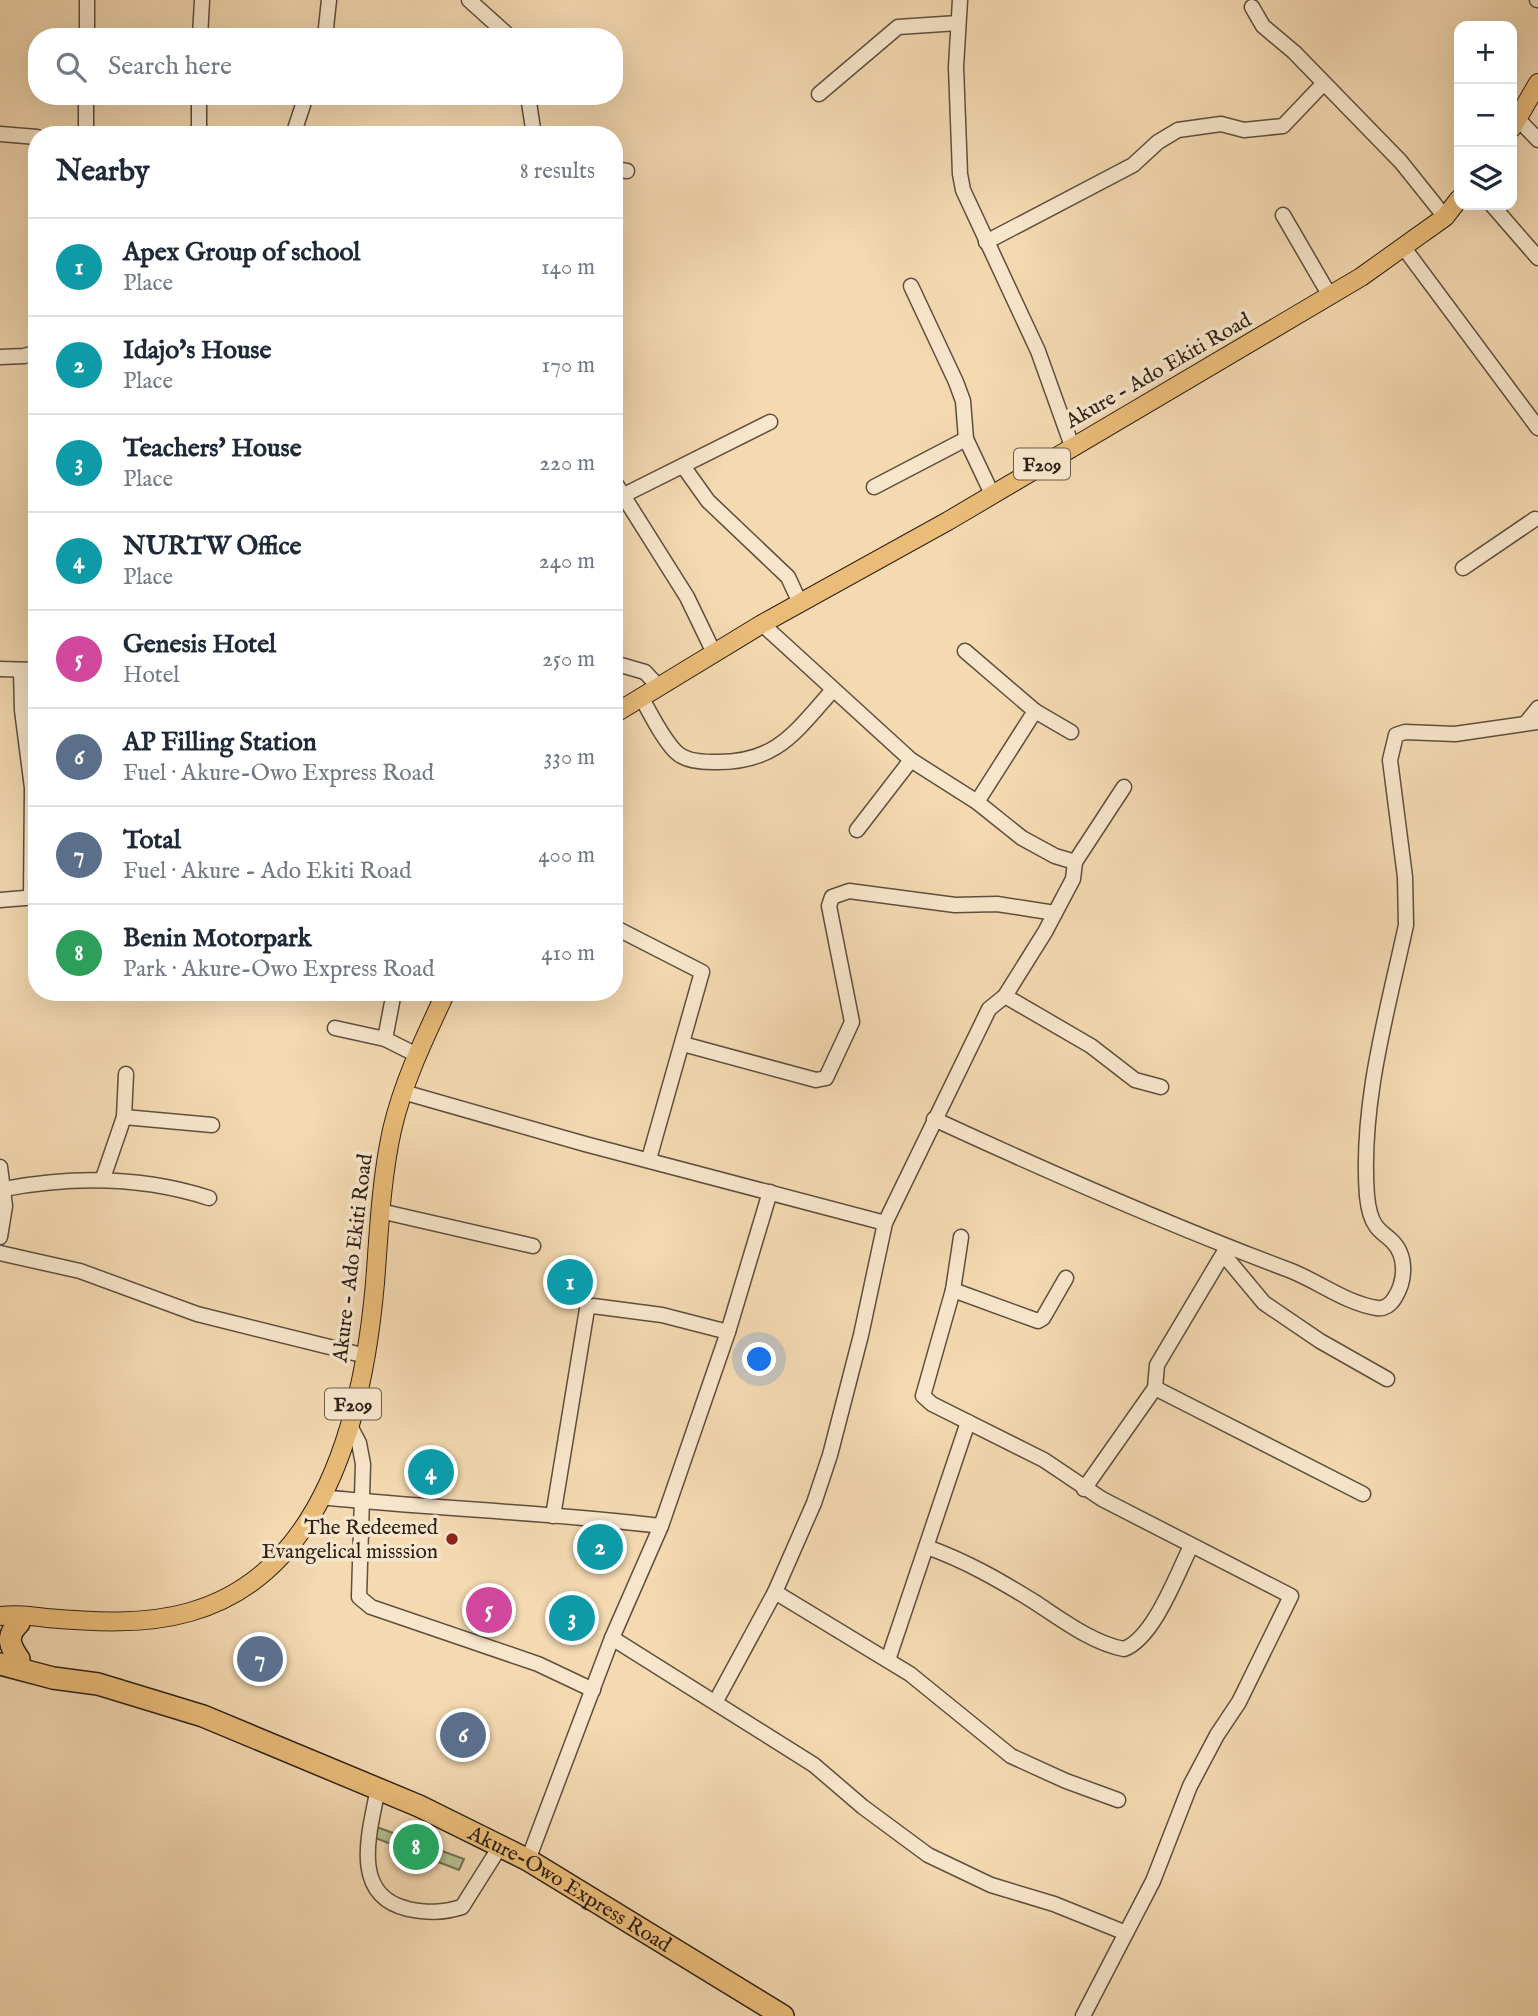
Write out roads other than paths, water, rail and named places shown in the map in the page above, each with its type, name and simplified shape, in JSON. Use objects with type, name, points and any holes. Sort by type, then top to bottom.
[{"type":"highway","points":[[6,1622],[11,1631],[6,1658]]},
{"type":"highway","name":"Akure-Owo Express Road","points":[[6,1658],[203,1716],[378,1788],[528,1860],[783,2016]]},
{"type":"main road","points":[[1517,120],[1538,83]]},
{"type":"main road","name":"Akure - Ado Ekiti Road","points":[[623,708],[762,624],[992,494],[1330,296],[1404,248],[1445,217],[1454,206]]},
{"type":"main road","name":"Akure - Ado Ekiti Road","points":[[6,1622],[38,1622],[43,1618],[138,1619],[173,1616],[214,1604],[237,1592],[272,1568],[293,1545],[321,1497],[349,1424],[366,1356],[380,1211],[390,1142],[403,1092],[442,1001]]},
{"type":"street","points":[[87,0],[87,28]]},
{"type":"street","points":[[200,28],[202,0]]},
{"type":"street","points":[[326,28],[329,0]]},
{"type":"street","points":[[469,0],[500,28]]},
{"type":"street","points":[[960,0],[956,67],[960,174],[986,242],[1038,351],[1072,446]]},
{"type":"street","points":[[1252,7],[1263,26],[1294,52],[1322,84],[1401,162],[1445,217]]},
{"type":"street","points":[[819,94],[898,27],[958,23]]},
{"type":"street","points":[[986,242],[1133,165],[1158,142],[1178,130],[1209,125],[1263,131],[1283,126],[1322,84]]},
{"type":"street","points":[[86,105],[86,126]]},
{"type":"street","points":[[198,126],[199,105]]},
{"type":"street","points":[[296,126],[303,105]]},
{"type":"street","points":[[529,105],[533,126]]},
{"type":"street","points":[[1517,125],[1538,140]]},
{"type":"street","points":[[0,134],[28,136]]},
{"type":"street","points":[[1496,210],[1538,258]]},
{"type":"street","points":[[1283,215],[1330,296]]},
{"type":"street","points":[[1404,248],[1538,428]]},
{"type":"street","points":[[911,286],[956,382],[963,401],[966,439],[992,494]]},
{"type":"street","points":[[0,356],[28,355]]},
{"type":"street","points":[[623,496],[771,422]]},
{"type":"street","points":[[874,487],[966,439]]},
{"type":"street","points":[[683,466],[708,500],[788,577],[800,603]]},
{"type":"street","points":[[623,498],[687,597],[715,653]]},
{"type":"street","points":[[1463,568],[1537,520]]},
{"type":"street","points":[[762,624],[832,691],[911,760],[977,802],[1022,838],[1055,856],[1076,862]]},
{"type":"street","points":[[965,651],[1035,711],[1071,732]]},
{"type":"street","points":[[623,666],[645,672],[658,686]]},
{"type":"street","points":[[0,669],[28,670]]},
{"type":"street","points":[[21,670],[28,734]]},
{"type":"street","points":[[641,697],[676,752],[689,760],[730,762],[761,756],[792,738],[832,691]]},
{"type":"street","points":[[934,1119],[1225,1252],[1299,1274],[1367,1306],[1381,1308],[1395,1298],[1404,1264],[1402,1255],[1376,1226],[1367,1196],[1372,1097],[1407,903],[1391,745],[1396,735],[1405,732],[1455,734],[1532,722],[1538,708]]},
{"type":"street","points":[[977,802],[1035,711]]},
{"type":"street","points":[[857,830],[911,760]]},
{"type":"street","points":[[716,1701],[775,1592],[814,1503],[830,1455],[861,1335],[885,1223],[989,1009],[1005,996],[1055,913],[1073,879],[1076,862],[1124,787]]},
{"type":"street","points":[[683,1044],[816,1080],[826,1078],[852,1022],[829,906],[832,897],[840,893],[849,891],[955,905],[997,904],[1055,913]]},
{"type":"street","points":[[0,900],[28,898]]},
{"type":"street","points":[[623,932],[702,972],[649,1160]]},
{"type":"street","points":[[1005,996],[1091,1046],[1135,1080],[1161,1087]]},
{"type":"street","points":[[385,1039],[392,1001]]},
{"type":"street","points":[[335,1028],[385,1039],[417,1055]]},
{"type":"street","points":[[103,1178],[124,1117],[126,1074]]},
{"type":"street","points":[[403,1092],[885,1223]]},
{"type":"street","points":[[124,1117],[212,1125]]},
{"type":"street","points":[[0,1167],[4,1189],[0,1237]]},
{"type":"street","points":[[4,1189],[48,1181],[103,1178],[209,1198]]},
{"type":"street","points":[[528,1860],[612,1639],[661,1526],[728,1332],[770,1192]]},
{"type":"street","points":[[380,1211],[533,1245]]},
{"type":"street","points":[[961,1237],[953,1290],[923,1396],[932,1404],[1044,1460],[1084,1489],[1191,1546],[1289,1593],[1291,1601],[1190,1786],[1153,1881],[1083,2016]]},
{"type":"street","points":[[0,1252],[80,1271],[197,1314],[366,1356]]},
{"type":"street","points":[[1225,1252],[1250,1289],[1272,1309],[1387,1379]]},
{"type":"street","points":[[1084,1489],[1155,1388],[1157,1365],[1225,1252]]},
{"type":"street","points":[[953,1290],[1038,1321],[1043,1318],[1066,1278]]},
{"type":"street","points":[[553,1516],[587,1309],[593,1306],[662,1315],[728,1332]]},
{"type":"street","points":[[1155,1388],[1363,1494]]},
{"type":"street","points":[[888,1660],[968,1422]]},
{"type":"street","points":[[349,1424],[359,1443],[363,1464],[359,1597],[371,1607],[526,1660],[593,1690]]},
{"type":"street","points":[[321,1497],[553,1516],[582,1516],[661,1526]]},
{"type":"street","points":[[927,1547],[968,1562],[1086,1633],[1111,1646],[1124,1649],[1141,1639],[1150,1626],[1191,1546]]},
{"type":"street","points":[[775,1592],[888,1660],[1011,1756],[1066,1782],[1118,1800]]},
{"type":"street","points":[[612,1639],[716,1701],[814,1765],[863,1807],[928,1855],[991,1885],[1054,1904],[1126,1933]]},
{"type":"street","points":[[378,1788],[368,1846],[370,1874],[377,1894],[397,1906],[430,1914],[462,1907],[501,1846]]},
{"type":"place","name":"Apex Group of school","points":[[570,1282]]},
{"type":"place","name":"NURTW Office","points":[[431,1472]]},
{"type":"place","name":"The Redeemed Evangelical misssion","points":[[452,1539]]},
{"type":"place","name":"Idajo's House","points":[[600,1547]]},
{"type":"place","name":"Genesis Hotel","points":[[489,1610]]},
{"type":"place","name":"Teachers' House","points":[[572,1618]]},
{"type":"place","name":"Total","points":[[260,1659]]},
{"type":"place","name":"AP Filling Station","points":[[463,1735]]},
{"type":"place","name":"Benin Motorpark","points":[[416,1847]]}]
